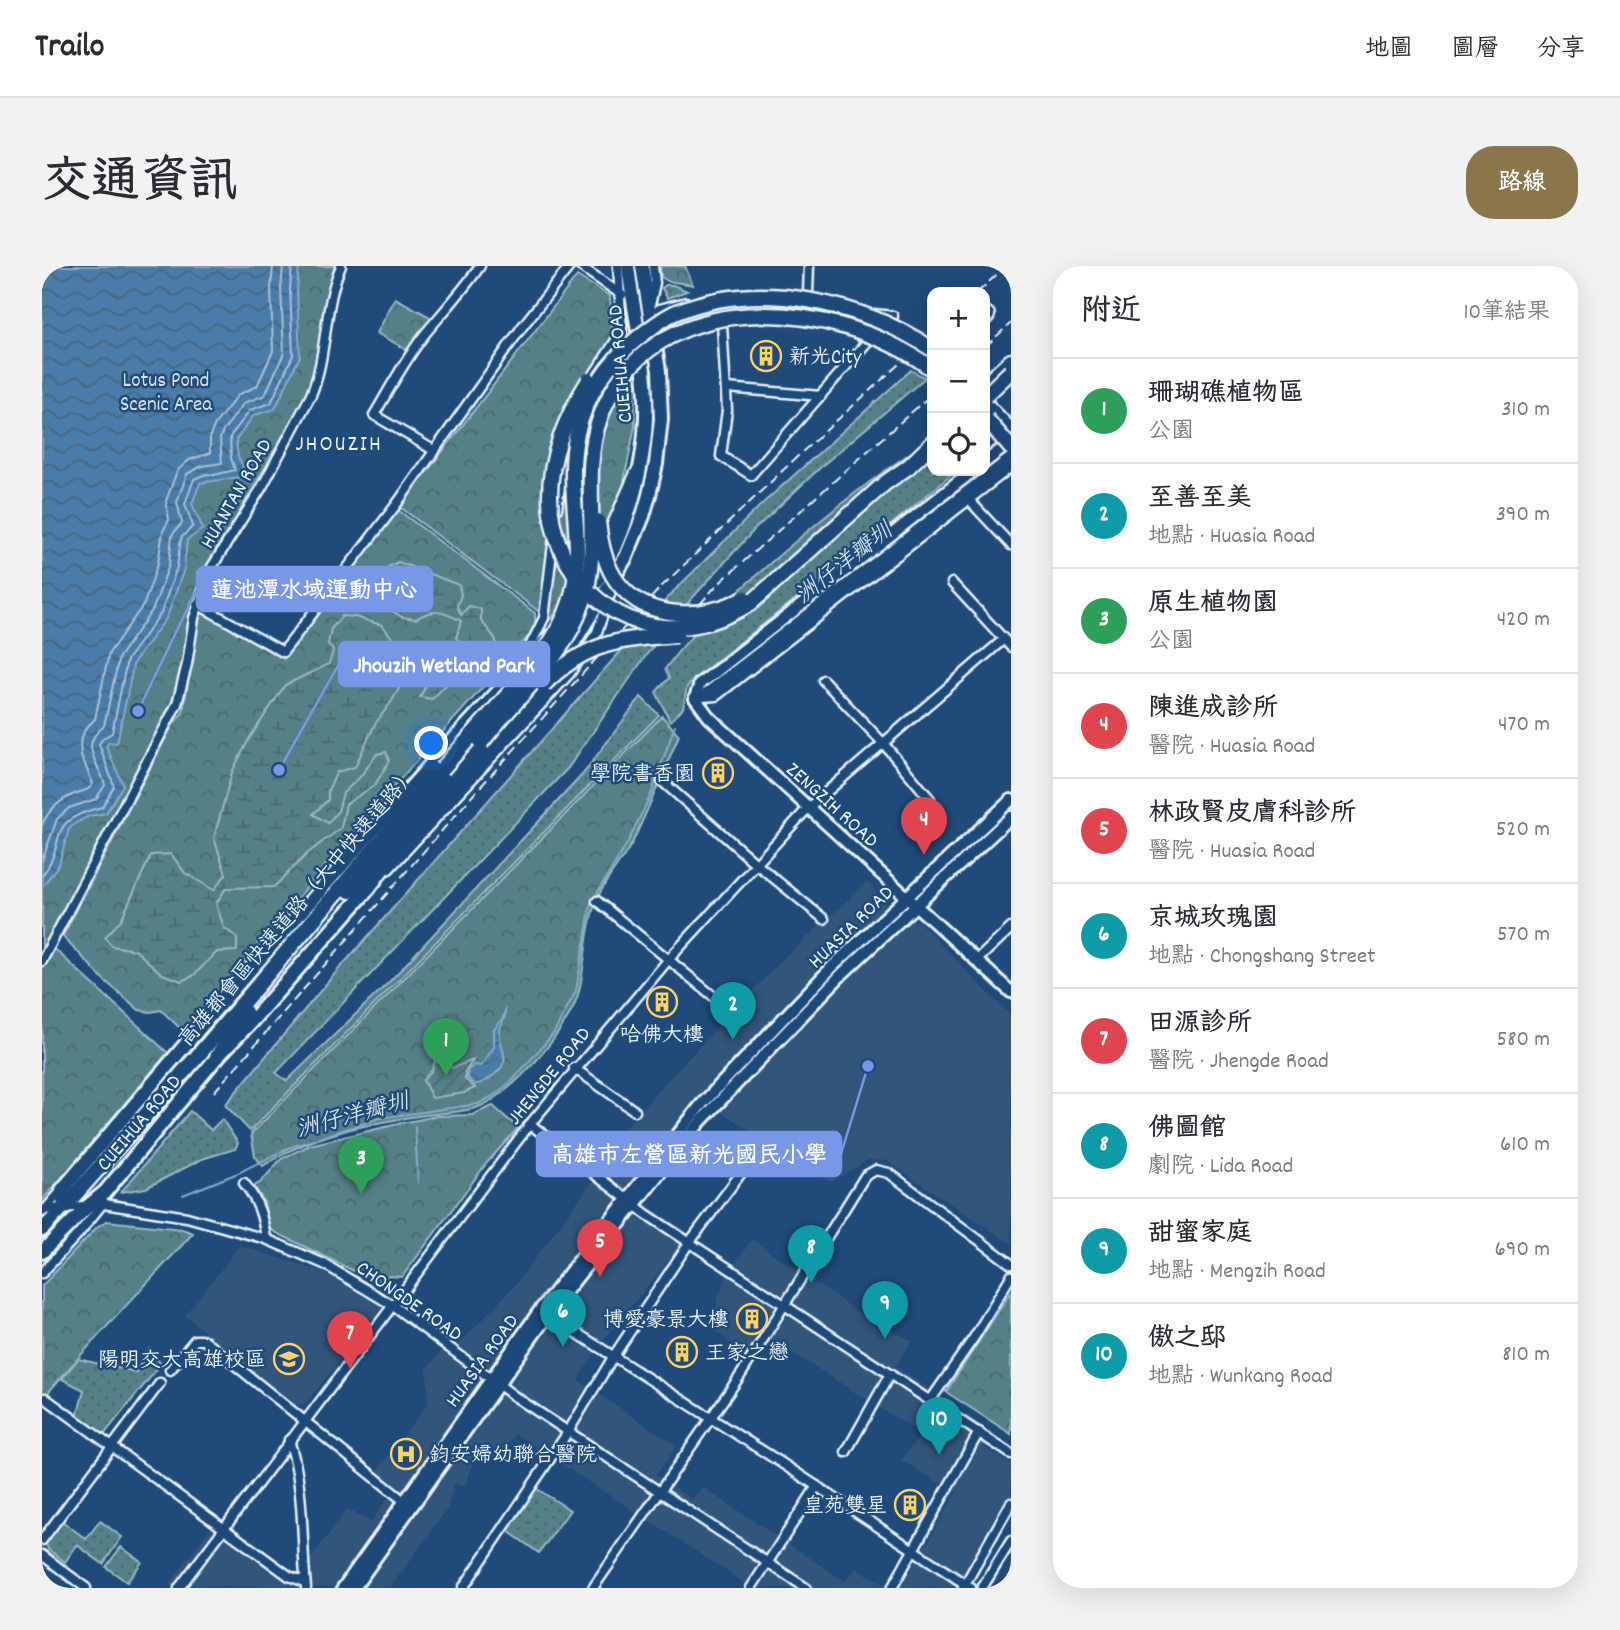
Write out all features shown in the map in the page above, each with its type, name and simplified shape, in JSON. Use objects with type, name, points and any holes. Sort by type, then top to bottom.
[{"type":"highway","name":"高雄都會區快速道路（大中快速道路）","points":[[64,1207],[195,1059],[551,642],[566,612],[576,582],[574,457],[581,418],[600,378],[616,358],[644,334],[688,310],[703,304],[764,297],[839,306],[886,323],[927,346]]},
{"type":"highway","points":[[908,467],[885,483],[751,603],[727,617],[703,624],[664,627],[639,622],[611,609],[583,586],[567,562],[556,538],[550,497],[555,456],[574,404],[612,349],[654,318],[688,310],[768,306],[820,311],[877,326],[927,354]]},
{"type":"highway","points":[[839,306],[909,324],[927,333]]},
{"type":"highway","points":[[639,340],[653,327],[688,310]]},
{"type":"highway","points":[[638,473],[610,536],[591,536],[585,529],[580,474],[588,428],[603,392],[633,352],[655,335],[702,315],[766,310],[793,316]]},
{"type":"highway","name":"高雄都會區快速道路（大中快速道路）","points":[[217,1058],[242,1016],[261,993],[496,723],[546,670],[570,633],[590,575],[589,477],[593,441],[609,397],[630,366],[656,344],[692,326],[712,320],[793,316],[840,325],[877,338],[927,366]]},
{"type":"highway","points":[[990,380],[1011,361]]},
{"type":"highway","points":[[990,391],[1011,371]]},
{"type":"highway","points":[[990,401],[1011,422]]},
{"type":"highway","points":[[990,409],[1011,431]]},
{"type":"highway","points":[[990,424],[1009,445]]},
{"type":"highway","points":[[592,458],[601,540],[606,560],[617,582],[634,599],[654,608],[694,613],[730,604],[748,595],[927,438]]},
{"type":"highway","points":[[481,743],[499,729],[553,674],[574,657],[598,645],[628,638],[698,632],[736,619],[755,607],[818,554],[927,449]]},
{"type":"main road","name":"CUEIHUA ROAD","points":[[62,1190],[215,1010],[434,761],[595,586],[617,545],[629,513],[645,435],[646,401],[628,266]]},
{"type":"main road","name":"CUEIHUA ROAD","points":[[42,1252],[88,1206],[104,1198],[217,1058],[369,888],[395,853],[546,688],[626,557],[643,516],[659,444],[662,397],[659,344],[653,327],[654,308],[642,266]]},
{"type":"main road","points":[[42,1230],[64,1207],[62,1190]]},
{"type":"street","name":"HUANTAN ROAD","points":[[42,961],[177,704],[197,604],[210,570],[261,487],[317,382],[328,310],[341,266]]},
{"type":"street","points":[[435,451],[374,415],[403,365],[480,266]]},
{"type":"street","points":[[197,604],[283,652],[396,505],[522,327],[570,266]]},
{"type":"street","points":[[580,266],[634,305],[665,312],[688,310]]},
{"type":"street","name":"CUEIHUA ROAD","points":[[517,670],[544,618],[562,462],[570,417],[587,384],[622,331],[618,266]]},
{"type":"street","name":"CUEIHUA ROAD","points":[[653,266],[654,308]]},
{"type":"street","points":[[808,294],[810,266]]},
{"type":"street","points":[[654,308],[696,299],[747,293],[808,294],[871,314],[893,316]]},
{"type":"street","points":[[622,331],[628,343],[639,340],[668,345],[693,333],[722,324],[745,321],[812,325],[867,341],[751,475],[721,456],[727,410],[722,324]]},
{"type":"street","points":[[659,344],[694,327]]},
{"type":"street","points":[[727,388],[821,396]]},
{"type":"street","points":[[695,698],[707,693],[1011,459],[1009,445],[990,458]]},
{"type":"street","points":[[695,698],[716,696],[1011,467]]},
{"type":"street","points":[[695,698],[700,683],[967,476]]},
{"type":"street","points":[[969,500],[1011,545]]},
{"type":"street","points":[[951,583],[1011,647]]},
{"type":"street","name":"JHENGDE ROAD","points":[[179,1588],[530,1124],[668,959],[808,808],[1003,639]]},
{"type":"street","points":[[823,680],[883,743],[930,799]]},
{"type":"street","name":"ZENGZIH ROAD","points":[[695,698],[705,713],[1011,992]]},
{"type":"street","points":[[662,781],[755,863],[824,919]]},
{"type":"street","name":"HUASIA ROAD","points":[[912,901],[1011,800]]},
{"type":"street","name":"HUASIA ROAD","points":[[343,1588],[404,1501],[700,1106],[795,1015],[833,967],[1011,817]]},
{"type":"street","points":[[597,901],[724,1005]]},
{"type":"street","points":[[976,961],[1011,928]]},
{"type":"street","points":[[575,1068],[635,1111]]},
{"type":"street","points":[[530,1124],[630,1202],[1011,1454]]},
{"type":"street","points":[[463,1588],[568,1432],[689,1242],[762,1145]]},
{"type":"street","points":[[593,1588],[785,1305],[864,1176],[876,1170],[889,1174],[1011,1264]]},
{"type":"street","points":[[244,1183],[257,1200],[266,1239]]},
{"type":"street","name":"CUEIHUA ROAD","points":[[43,1210],[62,1190]]},
{"type":"street","name":"CUEIHUA ROAD","points":[[42,1273],[104,1198]]},
{"type":"street","name":"CHONGDE ROAD","points":[[104,1198],[200,1219],[266,1239],[324,1264],[392,1305],[494,1382],[806,1588]]},
{"type":"street","points":[[43,1210],[88,1206]]},
{"type":"street","points":[[930,1401],[975,1336],[1011,1276]]},
{"type":"street","points":[[544,1313],[817,1486],[914,1549],[966,1587],[1011,1503]]},
{"type":"street","points":[[170,1370],[195,1340],[204,1340],[404,1501]]},
{"type":"street","points":[[846,1452],[890,1374]]},
{"type":"street","name":"HUASIA ROAD","points":[[354,1588],[494,1382]]},
{"type":"street","points":[[42,1540],[160,1383]]},
{"type":"street","points":[[45,1398],[289,1576],[306,1585],[304,1522],[298,1474],[289,1440]]},
{"type":"street","points":[[892,1588],[979,1432]]},
{"type":"street","points":[[751,1588],[817,1486]]},
{"type":"street","points":[[982,1588],[1011,1541]]},
{"type":"street","points":[[42,1555],[86,1588]]},
{"type":"shaded area","points":[[867,882],[905,924],[914,920],[919,922],[1011,1016],[1011,1244],[887,1161],[868,1160],[832,1182],[827,1181],[720,1111],[646,1204],[691,1234],[602,1341],[578,1380],[677,1446],[656,1475],[692,1500],[702,1487],[845,1581],[857,1568],[890,1588],[752,1588],[515,1434],[497,1459],[485,1454],[473,1464],[465,1486],[454,1484],[448,1508],[390,1588],[168,1586],[219,1516],[299,1574],[347,1509],[371,1522],[389,1496],[371,1479],[428,1403],[427,1369],[451,1339],[458,1345],[514,1286],[593,1181],[584,1173],[677,1070],[781,961]]},
{"type":"shaded area","points":[[752,1239],[860,1314],[913,1341],[895,1366],[995,1434],[984,1447],[1011,1463],[1011,1512],[969,1588],[900,1588],[956,1493],[901,1460],[921,1434],[772,1340],[755,1364],[709,1325],[726,1276]]},
{"type":"shaded area","name":"陽明交大高雄校區","points":[[240,1245],[322,1272],[383,1306],[306,1403],[292,1406],[185,1315]]},
{"type":"green space","name":"Lotus Pond Scenic Area","points":[[42,266],[338,266],[315,370],[303,400],[199,584],[172,705],[47,942],[168,1053],[42,1201]]},
{"type":"green space","points":[[660,266],[685,266],[693,285],[668,281],[661,277]]},
{"type":"green space","points":[[577,276],[610,296],[612,328],[634,373],[635,426],[622,491],[607,545],[593,568],[550,620],[400,507]]},
{"type":"green space","points":[[666,285],[687,291],[667,298],[662,288]]},
{"type":"green space","points":[[395,298],[434,319],[409,351],[377,333]]},
{"type":"green space","points":[[911,370],[925,378],[823,465],[754,530],[686,605],[644,658],[568,768],[276,1073],[287,1081],[391,980],[583,774],[641,697],[659,715],[250,1131],[225,1105],[332,977],[674,591],[762,504]]},
{"type":"green space","points":[[927,442],[927,476],[950,476],[696,677],[687,687],[683,708],[670,721],[656,692],[669,678],[665,669],[689,639],[731,598],[813,527]]},
{"type":"green space","points":[[398,510],[535,613],[535,629],[370,813],[184,1032],[161,1010],[139,1010],[103,979],[63,936],[172,726],[183,712],[200,611],[284,659]]},
{"type":"green space","points":[[398,562],[459,585],[461,595],[457,606],[461,615],[469,606],[481,609],[481,621],[495,638],[497,646],[472,655],[456,638],[461,621],[439,612],[428,613],[416,619],[402,617],[367,595],[379,575]]},
{"type":"green space","points":[[342,616],[382,625],[416,668],[427,673],[458,664],[456,675],[432,699],[420,697],[427,683],[406,675],[375,724],[355,767],[337,772],[328,790],[328,800],[313,814],[328,823],[338,811],[343,793],[360,777],[377,754],[386,752],[389,761],[375,785],[346,804],[341,828],[309,852],[274,887],[226,888],[216,904],[224,928],[237,937],[237,951],[217,952],[193,976],[181,981],[162,974],[135,950],[112,946],[105,937],[121,920],[151,855],[171,854],[185,873],[214,890],[226,874],[214,838],[232,772],[249,739],[285,685],[329,664],[333,651],[328,644],[331,629]]},
{"type":"green space","points":[[662,716],[679,735],[632,843],[603,886],[596,902],[574,1006],[565,1023],[538,1058],[506,1090],[476,1108],[358,1127],[318,1139],[263,1166],[255,1156],[251,1134]]},
{"type":"green space","points":[[473,1060],[465,1072],[465,1079],[475,1088],[464,1093],[432,1098],[423,1080],[432,1070],[435,1061],[452,1068]]},
{"type":"green space","points":[[493,1106],[518,1128],[486,1164],[402,1277],[388,1276],[378,1283],[269,1229],[264,1202],[254,1186],[260,1183],[281,1159],[310,1145],[437,1116],[472,1115]]},
{"type":"green space","points":[[190,1111],[211,1130],[222,1119],[238,1143],[235,1149],[202,1159],[146,1188],[121,1192]]},
{"type":"green space","points":[[106,1221],[182,1229],[193,1233],[42,1400],[42,1286],[97,1227]]},
{"type":"green space","points":[[1011,1292],[1011,1434],[946,1392]]},
{"type":"green space","points":[[149,1349],[161,1364],[103,1436],[77,1417],[84,1390],[62,1379],[78,1359],[136,1372]]},
{"type":"green space","points":[[534,1487],[570,1510],[539,1553],[505,1529]]},
{"type":"green space","points":[[62,1521],[86,1539],[100,1521],[122,1537],[103,1564],[77,1545],[65,1562],[48,1549],[46,1544]]},
{"type":"green space","points":[[121,1547],[142,1562],[127,1582],[106,1567]]},
{"type":"water","name":"Lotus Pond Scenic Area","points":[[42,266],[299,266],[297,290],[300,356],[275,409],[254,415],[236,440],[238,457],[246,476],[200,483],[192,504],[203,529],[187,540],[184,569],[167,617],[134,662],[117,743],[109,742],[106,746],[123,785],[106,813],[89,816],[69,829],[59,864],[42,887]]},
{"type":"water","points":[[505,1011],[500,1032],[504,1063],[490,1078],[474,1085],[467,1077],[468,1070],[474,1065],[481,1066],[494,1047],[494,1030]]},
{"type":"waterway","name":"洲仔洋瓣圳","points":[[183,1195],[238,1173],[288,1148],[380,1118],[478,1104],[512,1081],[554,1033],[576,991],[591,903],[628,842],[652,792],[675,725]]},
{"type":"waterway","points":[[415,1127],[418,1183]]},
{"type":"railway","points":[[983,287],[1006,266]]},
{"type":"railway","points":[[990,342],[1011,323]]},
{"type":"railway","points":[[214,1092],[473,795],[660,588],[800,454],[927,339]]},
{"type":"railway","points":[[680,627],[716,586],[927,398]]},
{"type":"place","name":"新光City","points":[[766,356]]},
{"type":"place","name":"蓮池潭水域運動中心","points":[[138,711]]},
{"type":"place","name":"Jhouzih Wetland Park","points":[[279,770]]},
{"type":"place","name":"學院書香園","points":[[718,773]]},
{"type":"place","name":"陳進成診所","points":[[924,855]]},
{"type":"place","name":"哈佛大樓","points":[[662,1002]]},
{"type":"place","name":"至善至美","points":[[733,1040]]},
{"type":"place","name":"高雄市左營區新光國民小學","points":[[868,1066]]},
{"type":"place","name":"珊瑚礁植物區","points":[[446,1076]]},
{"type":"place","name":"原生植物園","points":[[361,1194]]},
{"type":"place","name":"林政賢皮膚科診所","points":[[600,1277]]},
{"type":"place","name":"佛圖館","points":[[811,1283]]},
{"type":"place","name":"博愛豪景大樓","points":[[752,1319]]},
{"type":"place","name":"甜蜜家庭","points":[[885,1339]]},
{"type":"place","name":"京城玫瑰園","points":[[563,1347]]},
{"type":"place","name":"王家之戀","points":[[682,1352]]},
{"type":"place","name":"陽明交大高雄校區","points":[[289,1359]]},
{"type":"place","name":"田源診所","points":[[350,1369]]},
{"type":"place","name":"鈞安婦幼聯合醫院","points":[[406,1454]]},
{"type":"place","name":"傲之邸","points":[[939,1455]]},
{"type":"place","name":"皇苑雙星","points":[[910,1505]]},
{"type":"district","name":"JHOUZIH","points":[[339,442]]}]
